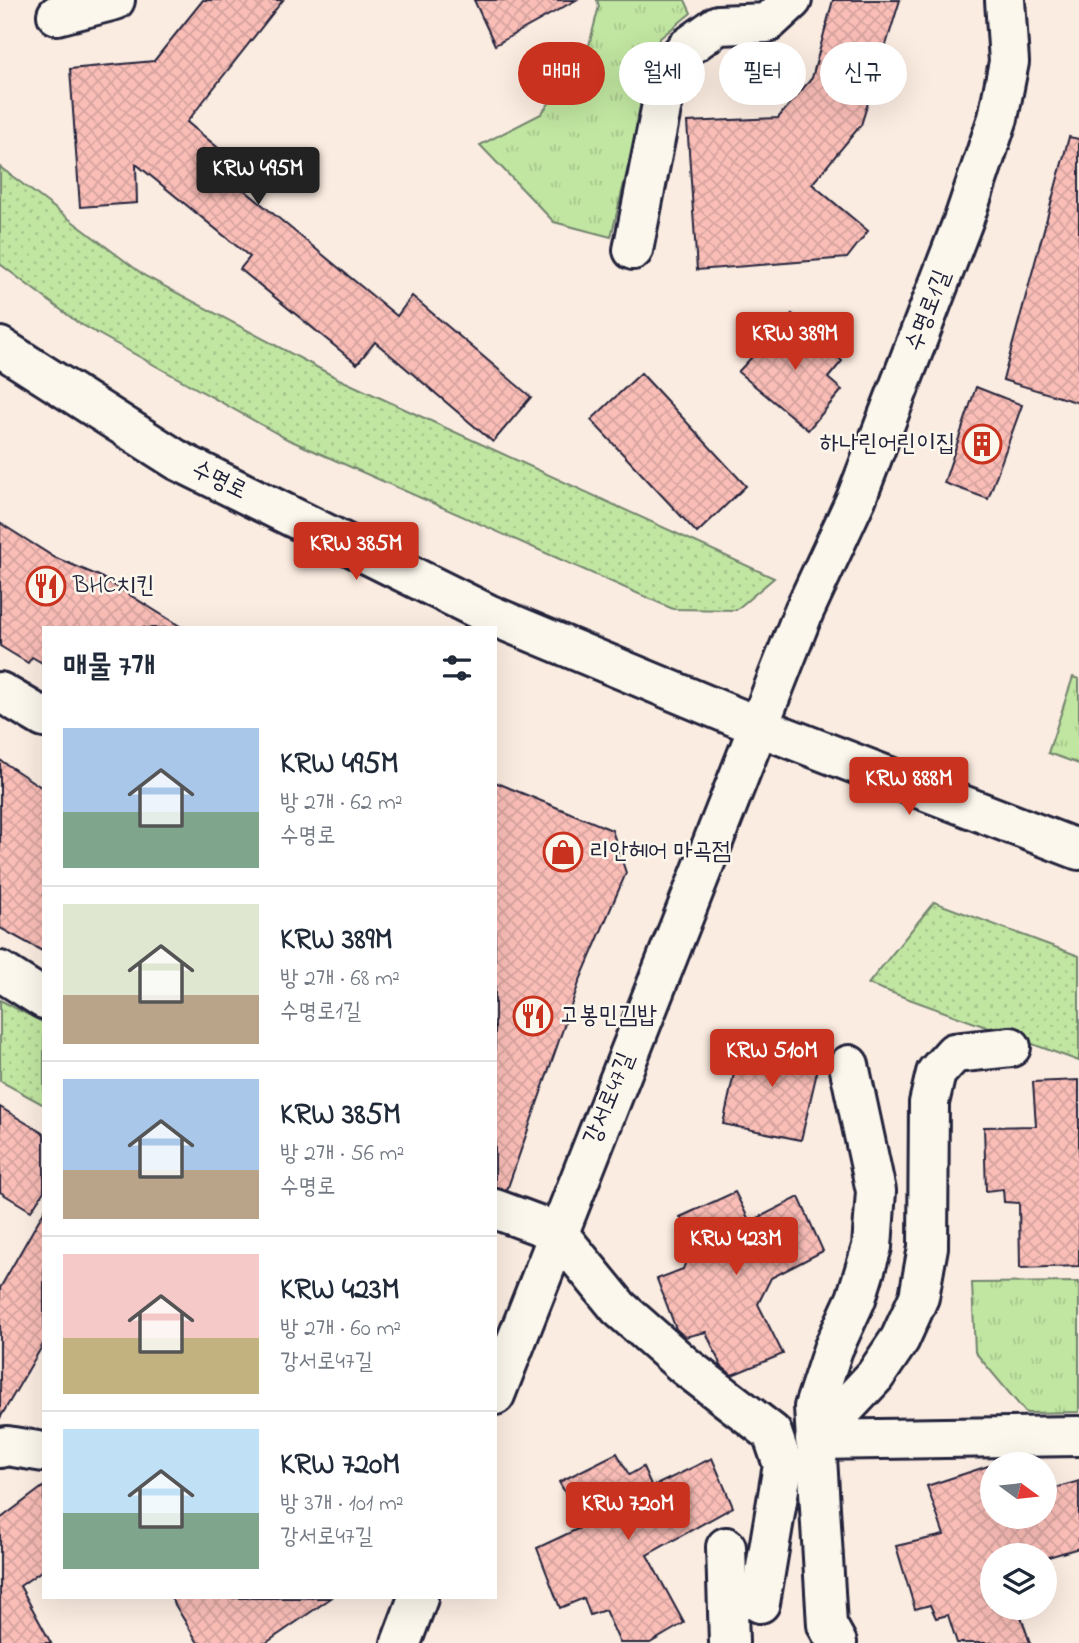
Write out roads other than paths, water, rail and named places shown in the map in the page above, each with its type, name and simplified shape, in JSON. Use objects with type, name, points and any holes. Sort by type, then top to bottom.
[{"type":"street","points":[[57,15],[115,0]]},
{"type":"street","points":[[633,250],[669,69],[712,12],[767,23],[792,0]]},
{"type":"street","name":"수명로1길","points":[[760,727],[804,611],[856,499],[978,180],[998,118],[1009,62],[1005,0]]},
{"type":"street","name":"수명로","points":[[0,347],[177,460],[488,614],[760,727],[1079,850]]},
{"type":"street","points":[[0,692],[42,717]]},
{"type":"street","name":"강서로47길","points":[[497,1390],[557,1232],[760,727]]},
{"type":"street","points":[[0,971],[42,998]]},
{"type":"street","points":[[815,1440],[875,1376],[900,1339],[919,1297],[928,1247],[929,1103],[936,1073],[954,1053],[1011,1047]]},
{"type":"street","points":[[830,1637],[814,1406],[833,1349],[856,1299],[872,1247],[876,1191],[849,1065]]},
{"type":"street","points":[[497,1210],[557,1232],[619,1308],[685,1366],[772,1433],[783,1465],[760,1603]]},
{"type":"street","points":[[815,1440],[1079,1436]]},
{"type":"street","points":[[0,1448],[6,1446],[42,1452]]},
{"type":"street","points":[[726,1548],[726,1621],[729,1643]]},
{"type":"street","points":[[401,1643],[418,1599]]},
{"type":"place","name":"하나린어린이집","points":[[982,444]]},
{"type":"place","name":"BHC치킨","points":[[46,586]]},
{"type":"place","name":"리안헤어 마곡점","points":[[563,852]]},
{"type":"place","name":"고봉민김밥","points":[[533,1016]]}]
